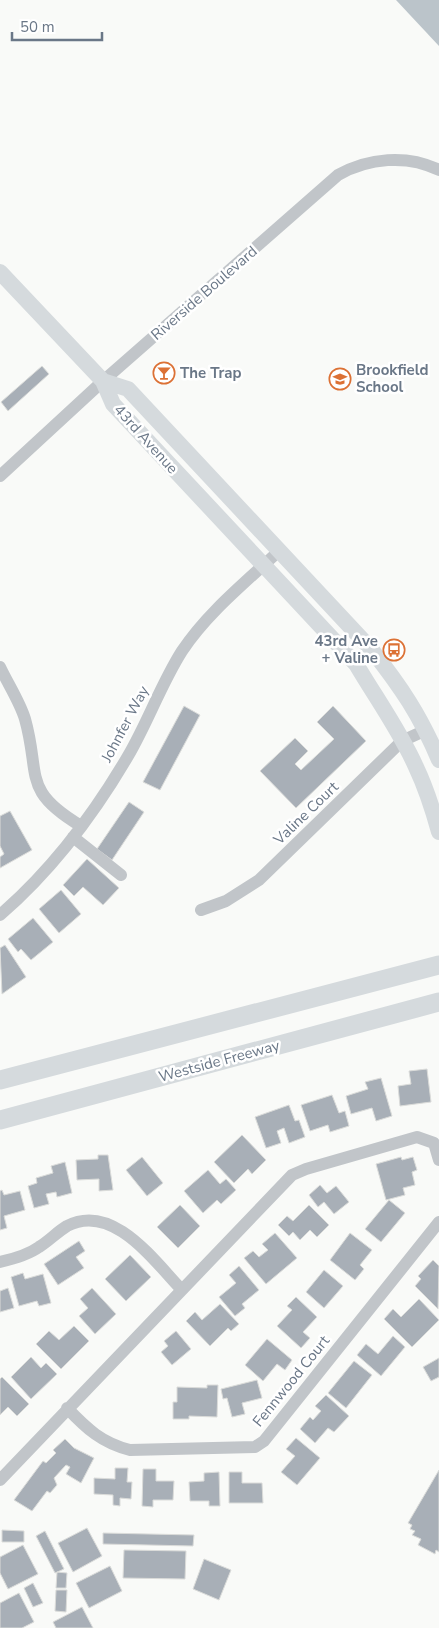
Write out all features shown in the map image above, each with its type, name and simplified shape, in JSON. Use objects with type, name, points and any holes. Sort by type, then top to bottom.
[{"type":"highway","points":[[0,1080],[435,966]]},
{"type":"highway","name":"Westside Freeway","points":[[0,1120],[439,1002]]},
{"type":"main road","points":[[0,272],[103,381]]},
{"type":"main road","name":"43rd Avenue","points":[[103,381],[128,389],[348,622],[397,680],[426,730],[439,760]]},
{"type":"main road","name":"43rd Avenue","points":[[103,381],[113,404],[356,664],[416,767],[429,798],[439,832]]},
{"type":"street","name":"Riverside Boulevard","points":[[0,476],[103,381],[338,175],[368,162],[384,160],[415,162],[439,170]]},
{"type":"street","name":"Johnfer Way","points":[[0,913],[41,875],[81,826],[128,755],[182,652],[211,614],[280,550]]},
{"type":"street","points":[[0,667],[25,718],[36,782],[41,794],[62,814],[81,826]]},
{"type":"street","name":"Valine Court","points":[[201,910],[226,902],[259,880],[402,741],[426,730]]},
{"type":"street","points":[[73,837],[121,875]]},
{"type":"street","points":[[0,1480],[292,1175],[306,1169],[417,1138],[434,1143],[439,1160]]},
{"type":"street","points":[[0,1262],[37,1249],[68,1226],[79,1222],[96,1220],[122,1230],[182,1290]]},
{"type":"street","name":"Fennwood Court","points":[[67,1408],[99,1438],[112,1445],[130,1450],[254,1447],[264,1441],[439,1222]]},
{"type":"shaded area","points":[[396,0],[439,0],[439,46]]},
{"type":"building","points":[[42,366],[49,374],[8,411],[1,402]]},
{"type":"building","points":[[184,706],[200,715],[160,790],[143,782]]},
{"type":"building","points":[[333,706],[366,741],[296,808],[260,771],[295,738],[308,751],[295,764],[301,770],[334,739],[317,722]]},
{"type":"building","points":[[129,802],[144,812],[112,860],[97,849]]},
{"type":"building","points":[[10,811],[32,850],[0,868],[0,857],[4,854],[0,846],[0,816]]},
{"type":"building","points":[[87,859],[119,888],[103,905],[83,887],[74,896],[63,885]]},
{"type":"building","points":[[61,890],[81,914],[59,933],[39,909]]},
{"type":"building","points":[[33,918],[53,942],[31,960],[21,949],[18,952],[8,939]]},
{"type":"building","points":[[5,945],[26,977],[2,994],[0,948]]},
{"type":"building","points":[[427,1069],[431,1102],[400,1106],[398,1086],[411,1084],[409,1071]]},
{"type":"building","points":[[381,1078],[392,1116],[376,1121],[372,1108],[351,1114],[346,1096],[368,1089],[365,1082]]},
{"type":"building","points":[[332,1095],[339,1113],[345,1111],[349,1126],[330,1132],[328,1125],[310,1131],[301,1105]]},
{"type":"building","points":[[289,1105],[295,1121],[299,1120],[305,1137],[289,1143],[284,1128],[277,1131],[281,1143],[266,1148],[255,1117]]},
{"type":"building","points":[[242,1135],[266,1160],[252,1174],[248,1169],[234,1183],[214,1162]]},
{"type":"building","points":[[98,1155],[108,1155],[113,1190],[99,1191],[99,1179],[77,1180],[76,1160],[98,1159]]},
{"type":"building","points":[[142,1157],[163,1183],[147,1196],[126,1170]]},
{"type":"building","points":[[401,1157],[402,1160],[413,1157],[417,1170],[412,1172],[415,1185],[403,1188],[405,1195],[386,1200],[376,1164]]},
{"type":"building","points":[[65,1162],[72,1193],[57,1197],[56,1192],[46,1194],[49,1204],[34,1208],[28,1186],[37,1183],[36,1178],[53,1173],[51,1166]]},
{"type":"building","points":[[208,1170],[220,1184],[226,1179],[236,1190],[221,1204],[217,1200],[203,1213],[184,1191]]},
{"type":"building","points":[[320,1185],[327,1193],[336,1186],[349,1202],[334,1214],[324,1202],[318,1207],[309,1195]]},
{"type":"building","points":[[2,1190],[4,1195],[20,1191],[25,1210],[4,1216],[7,1228],[0,1230],[0,1191]]},
{"type":"building","points":[[389,1200],[405,1213],[381,1242],[365,1229]]},
{"type":"building","points":[[180,1205],[200,1226],[178,1248],[157,1227]]},
{"type":"building","points":[[309,1205],[329,1225],[317,1237],[310,1230],[300,1240],[293,1232],[289,1236],[278,1225],[287,1216],[293,1221]]},
{"type":"building","points":[[275,1233],[297,1258],[266,1284],[244,1258],[253,1251],[259,1257],[268,1250],[262,1244]]},
{"type":"building","points":[[350,1233],[372,1250],[360,1265],[364,1269],[355,1280],[330,1260]]},
{"type":"building","points":[[79,1241],[85,1251],[76,1257],[84,1268],[58,1285],[44,1264]]},
{"type":"building","points":[[130,1255],[151,1277],[126,1301],[105,1279]]},
{"type":"building","points":[[433,1260],[439,1266],[438,1309],[415,1286],[421,1279],[418,1276]]},
{"type":"building","points":[[239,1266],[259,1290],[242,1304],[245,1308],[235,1316],[219,1297],[236,1283],[229,1275]]},
{"type":"building","points":[[324,1270],[343,1286],[324,1308],[306,1292]]},
{"type":"building","points":[[23,1273],[25,1279],[43,1274],[51,1303],[39,1306],[37,1301],[19,1306],[11,1277]]},
{"type":"building","points":[[8,1288],[14,1308],[0,1312],[0,1291]]},
{"type":"building","points":[[92,1288],[116,1314],[95,1334],[79,1316],[88,1308],[80,1299]]},
{"type":"building","points":[[296,1297],[317,1317],[303,1332],[310,1338],[301,1348],[277,1326],[292,1310],[287,1306]]},
{"type":"building","points":[[419,1299],[439,1320],[412,1347],[384,1319],[393,1309],[401,1317]]},
{"type":"building","points":[[220,1304],[239,1324],[231,1331],[228,1328],[210,1346],[186,1321],[195,1312],[202,1320]]},
{"type":"building","points":[[74,1326],[89,1341],[61,1369],[36,1344],[49,1331],[59,1340]]},
{"type":"building","points":[[176,1331],[191,1349],[172,1365],[161,1352],[168,1346],[164,1341]]},
{"type":"building","points":[[393,1336],[405,1347],[381,1376],[357,1355],[366,1344],[378,1354]]},
{"type":"building","points":[[267,1339],[292,1360],[285,1370],[277,1364],[263,1381],[245,1365]]},
{"type":"building","points":[[31,1357],[41,1368],[46,1363],[57,1374],[31,1399],[11,1377]]},
{"type":"building","points":[[439,1358],[439,1377],[431,1381],[423,1367]]},
{"type":"building","points":[[354,1361],[372,1375],[346,1408],[328,1393]]},
{"type":"building","points":[[2,1377],[29,1404],[17,1416],[8,1407],[0,1415],[0,1379]]},
{"type":"building","points":[[257,1380],[262,1398],[242,1403],[245,1414],[232,1417],[227,1398],[223,1399],[221,1389]]},
{"type":"building","points":[[207,1385],[218,1385],[217,1417],[189,1416],[189,1419],[173,1419],[173,1402],[177,1402],[177,1387],[207,1388]]},
{"type":"building","points":[[326,1395],[349,1416],[334,1432],[328,1428],[315,1443],[300,1429],[310,1417],[313,1420],[321,1411],[315,1406]]},
{"type":"building","points":[[296,1438],[320,1458],[297,1485],[281,1472],[295,1456],[286,1449]]},
{"type":"building","points":[[65,1439],[74,1448],[94,1458],[81,1483],[66,1474],[70,1467],[66,1465],[54,1478],[57,1485],[50,1493],[47,1491],[32,1511],[14,1500],[43,1461],[46,1463],[56,1453],[53,1450]]},
{"type":"building","points":[[115,1468],[128,1468],[127,1482],[132,1482],[131,1499],[120,1498],[120,1506],[113,1505],[113,1495],[94,1494],[94,1478],[115,1479]]},
{"type":"building","points":[[143,1469],[156,1469],[156,1481],[174,1481],[173,1500],[153,1500],[153,1507],[142,1506]]},
{"type":"building","points":[[439,1470],[439,1552],[436,1550],[435,1554],[418,1545],[421,1539],[412,1535],[415,1531],[410,1529],[412,1525],[408,1523]]},
{"type":"building","points":[[219,1472],[220,1506],[209,1506],[209,1501],[190,1501],[189,1482],[204,1481],[204,1473]]},
{"type":"building","points":[[229,1472],[242,1472],[242,1483],[262,1483],[263,1503],[229,1503]]},
{"type":"building","points":[[87,1528],[102,1556],[73,1572],[58,1543]]},
{"type":"building","points":[[2,1530],[24,1531],[24,1542],[2,1542]]},
{"type":"building","points":[[45,1531],[64,1569],[55,1573],[36,1536]]},
{"type":"building","points":[[103,1533],[194,1535],[193,1546],[103,1544]]},
{"type":"building","points":[[23,1545],[38,1574],[8,1589],[0,1573],[0,1557]]},
{"type":"building","points":[[124,1550],[186,1551],[185,1579],[123,1578]]},
{"type":"building","points":[[204,1559],[231,1570],[219,1600],[193,1589]]},
{"type":"building","points":[[110,1566],[122,1591],[89,1608],[76,1583]]},
{"type":"building","points":[[57,1572],[67,1573],[66,1588],[56,1588]]},
{"type":"building","points":[[33,1583],[43,1603],[33,1607],[24,1588]]},
{"type":"building","points":[[56,1590],[67,1590],[66,1612],[55,1611]]},
{"type":"building","points":[[19,1593],[34,1622],[22,1628],[0,1628],[0,1603]]},
{"type":"building","points":[[82,1607],[93,1628],[56,1628],[53,1622]]},
{"type":"place","name":"The Trap","points":[[164,373]]},
{"type":"place","name":"Brookfield School","points":[[340,379]]},
{"type":"place","name":"43rd Ave + Valine","points":[[394,650]]}]
